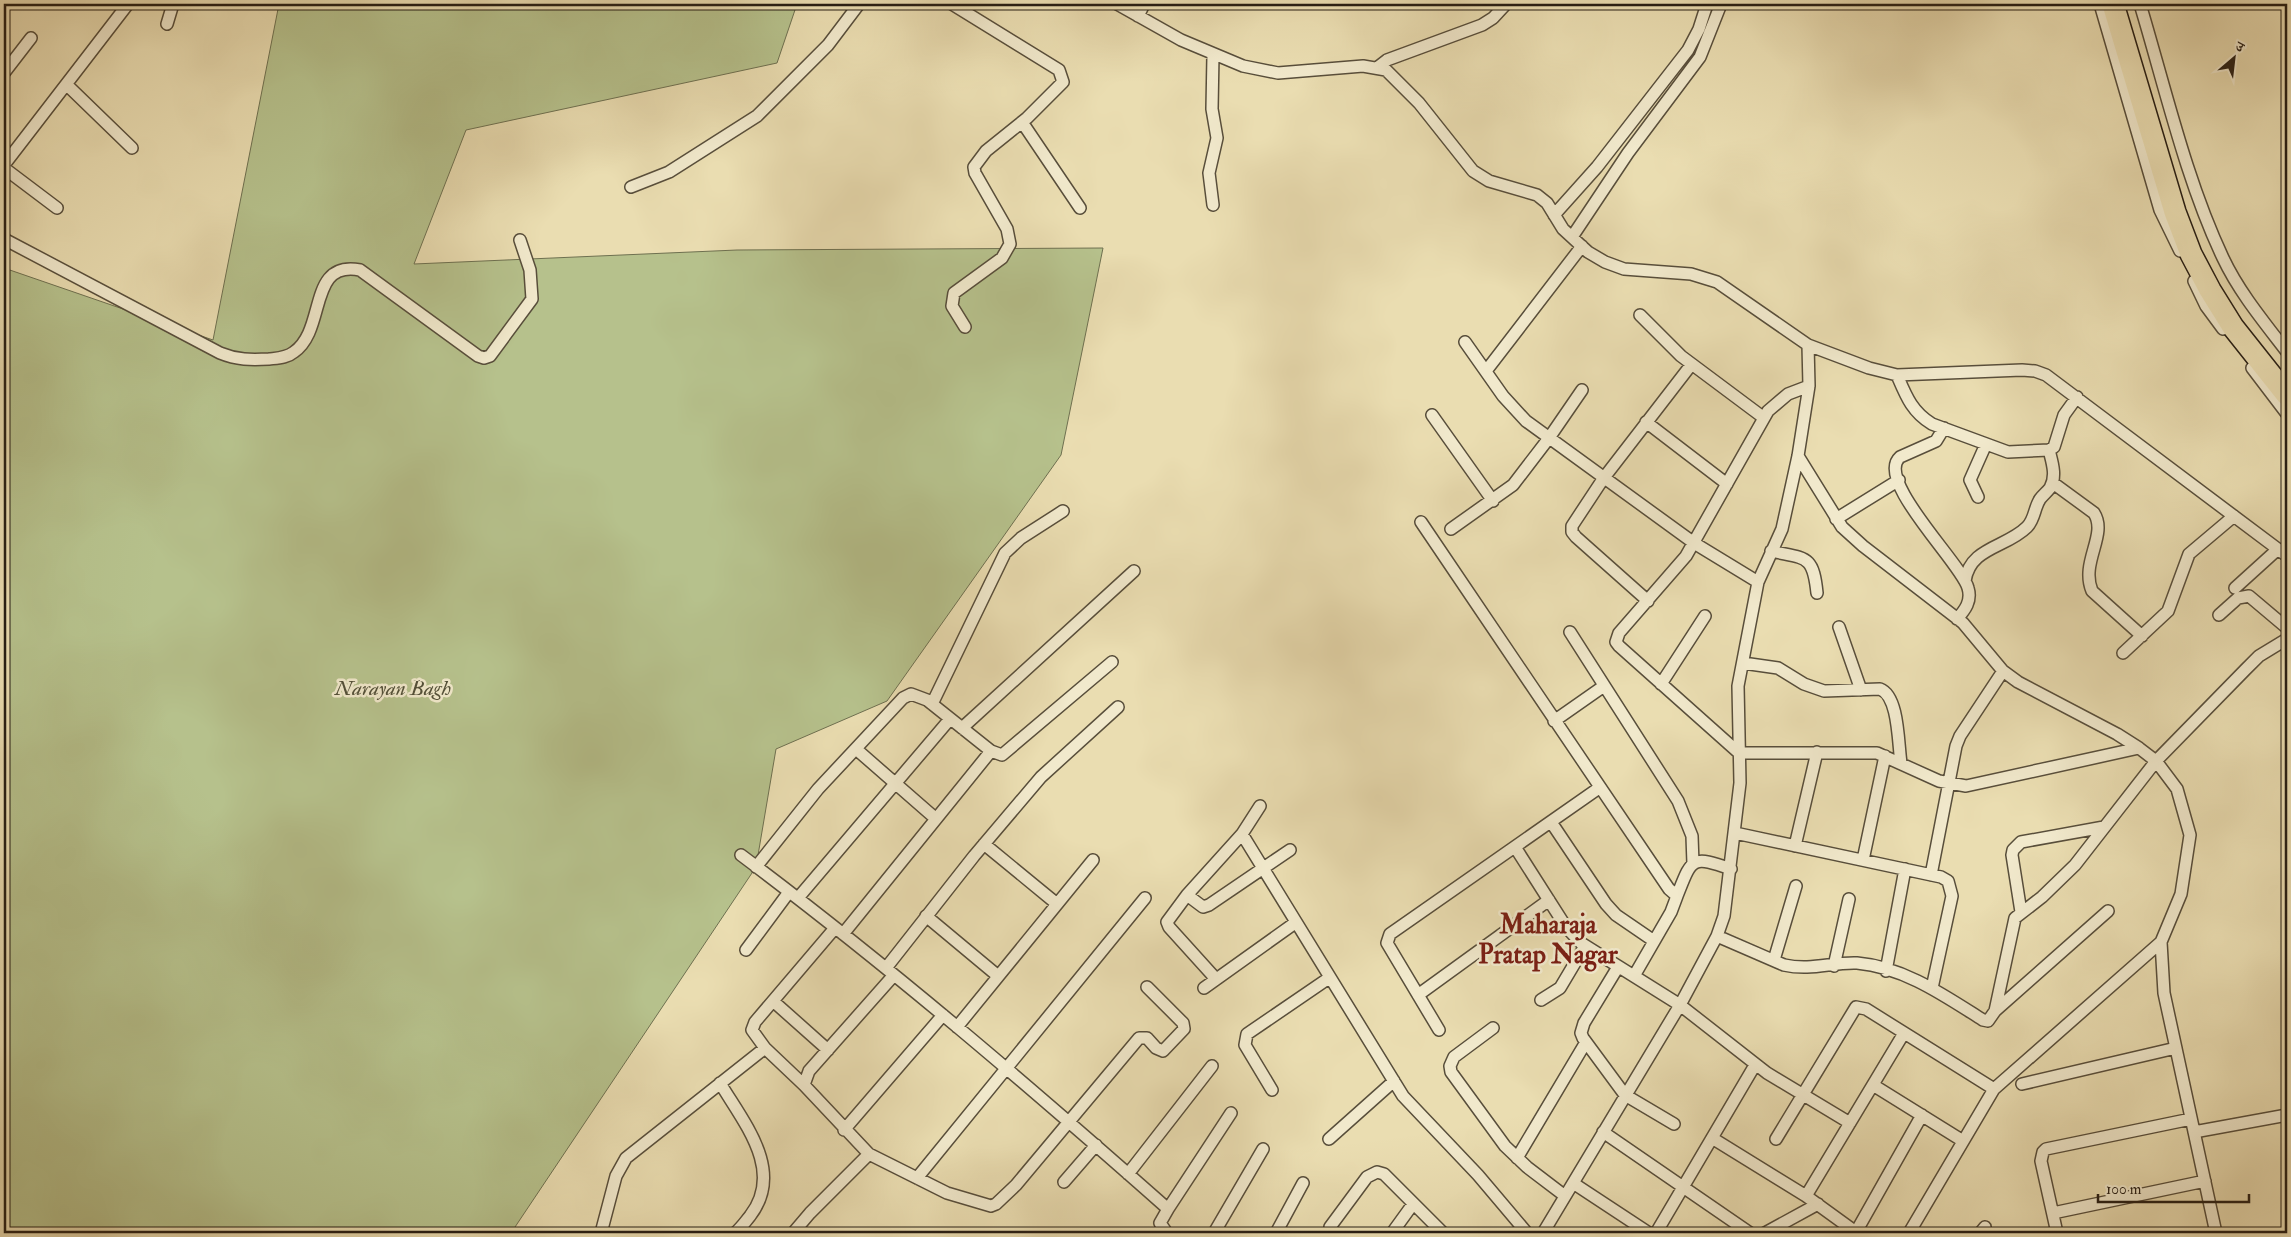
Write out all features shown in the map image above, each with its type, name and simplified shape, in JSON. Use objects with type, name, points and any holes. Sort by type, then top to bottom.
[{"type":"highway","points":[[2113,4],[2174,212],[2191,254],[2210,290],[2234,327],[2287,394]]},
{"type":"highway","points":[[2127,4],[2176,172],[2198,237],[2216,274],[2238,311],[2287,372]]},
{"type":"street","points":[[57,208],[4,166],[128,4]]},
{"type":"street","points":[[167,24],[173,4]]},
{"type":"street","points":[[631,187],[669,172],[757,116],[828,46],[859,4]]},
{"type":"street","points":[[952,4],[1059,70],[1063,82],[1022,122],[986,151],[974,167],[975,173],[1007,229],[1010,244],[1002,258],[954,293],[952,306],[965,327]]},
{"type":"street","points":[[1138,16],[1144,4]]},
{"type":"street","points":[[1378,67],[1387,60],[1482,24],[1493,18],[1506,4]]},
{"type":"street","points":[[1554,215],[1617,142],[1693,42],[1707,4]]},
{"type":"street","points":[[1572,237],[1628,153],[1704,50],[1721,4]]},
{"type":"street","points":[[2100,4],[2160,210],[2206,306],[2287,414]]},
{"type":"street","points":[[2140,4],[2197,195],[2223,258],[2240,289],[2287,352]]},
{"type":"street","points":[[1122,5],[1138,16],[1213,55],[1243,66],[1278,73],[1363,66],[1378,67],[1386,70],[1399,80],[1473,171],[1489,181],[1537,194],[1547,203],[1572,237],[1605,262],[1624,269],[1691,274],[1717,282],[1808,345],[1869,368],[1897,375],[2035,371],[2046,375],[2282,552],[2235,588]]},
{"type":"street","points":[[4,73],[31,38]]},
{"type":"street","points":[[1693,42],[1704,50]]},
{"type":"street","points":[[1213,55],[1212,109],[1218,138],[1209,173],[1213,205]]},
{"type":"street","points":[[67,85],[132,148]]},
{"type":"street","points":[[1655,93],[1665,102]]},
{"type":"street","points":[[1022,122],[1080,208]]},
{"type":"street","points":[[1617,142],[1628,153]]},
{"type":"street","points":[[4,239],[220,353],[242,360],[284,357],[294,353],[308,334],[325,283],[330,275],[338,270],[349,268],[360,270],[478,356],[484,358],[490,356],[532,299],[530,270],[520,240]]},
{"type":"street","points":[[1486,371],[1582,246]]},
{"type":"street","points":[[1640,315],[1691,365],[1764,418]]},
{"type":"street","points":[[1465,342],[1513,408],[1549,438],[1603,479],[1694,543],[1758,582]]},
{"type":"street","points":[[1543,1233],[1680,1004],[1718,936],[1724,916],[1740,783],[1738,686],[1758,582],[1782,529],[1798,456],[1809,386],[1808,345]]},
{"type":"street","points":[[1648,601],[1572,532],[1575,520],[1603,479],[1691,365]]},
{"type":"street","points":[[1897,375],[1910,406],[1922,418],[1986,444],[2015,452],[2050,450],[2054,447],[2064,415],[2077,397]]},
{"type":"street","points":[[1809,386],[1788,394],[1776,402],[1764,418],[1694,543],[1648,601],[1619,633],[1616,642],[1739,753],[1866,751],[1885,756],[1950,784],[1966,786],[2139,748]]},
{"type":"street","points":[[1451,528],[1513,485],[1549,438],[1582,390]]},
{"type":"street","points":[[1432,414],[1492,501]]},
{"type":"street","points":[[1646,422],[1727,484]]},
{"type":"street","points":[[1944,428],[1936,440],[1896,460],[1894,469],[1916,515],[1965,581],[1968,588],[1968,603],[1957,618]]},
{"type":"street","points":[[1978,497],[1970,480],[1986,444]]},
{"type":"street","points":[[1965,581],[1968,566],[1978,555],[2027,527],[2040,499],[2053,483],[2054,474],[2050,450]]},
{"type":"street","points":[[1798,456],[1836,519],[1852,538],[1957,618],[1975,635],[2003,671],[2018,682],[2117,734],[2139,748],[2156,761],[2177,789],[2190,836],[2181,894],[2161,942],[2164,993],[2216,1233]]},
{"type":"street","points":[[1836,519],[1899,480]]},
{"type":"street","points":[[2053,483],[2094,513],[2098,520],[2099,528],[2088,571],[2088,581],[2092,591],[2142,636]]},
{"type":"street","points":[[932,704],[1006,553],[1021,538],[1063,511]]},
{"type":"street","points":[[2124,653],[2168,611],[2189,554],[2234,516]]},
{"type":"street","points":[[1421,522],[1661,880],[1677,896]]},
{"type":"street","points":[[1771,551],[1803,558],[1810,562],[1815,572],[1817,593]]},
{"type":"street","points":[[962,728],[1134,571]]},
{"type":"street","points":[[2219,615],[2238,598],[2249,596],[2287,628]]},
{"type":"street","points":[[1661,684],[1705,616]]},
{"type":"street","points":[[1840,627],[1861,690]]},
{"type":"street","points":[[1570,632],[1678,801],[1692,836],[1693,864]]},
{"type":"street","points":[[1995,1011],[2012,924],[2020,912],[2042,897],[2075,865],[2156,761],[2259,656],[2287,639]]},
{"type":"street","points":[[756,867],[818,789],[903,698],[911,694],[919,696],[932,704],[991,751],[1002,755],[1008,752],[1112,662]]},
{"type":"street","points":[[1742,663],[1778,668],[1804,684],[1824,691],[1880,689],[1886,691],[1893,703],[1901,763]]},
{"type":"street","points":[[1931,875],[1960,736],[2003,671]]},
{"type":"street","points":[[1554,721],[1604,686]]},
{"type":"street","points":[[804,1085],[806,1076],[890,972],[926,916],[984,844],[1041,777],[1118,707]]},
{"type":"street","points":[[746,950],[895,784],[950,719]]},
{"type":"street","points":[[856,749],[935,818]]},
{"type":"street","points":[[991,751],[839,931],[755,1022],[752,1030],[765,1048],[804,1085],[844,1130],[869,1154],[947,1193],[991,1206],[1011,1190],[1139,1038],[1147,1038],[1156,1048],[1163,1051],[1184,1029],[1183,1023],[1147,987]]},
{"type":"street","points":[[1795,846],[1817,752]]},
{"type":"street","points":[[1863,860],[1885,756]]},
{"type":"street","points":[[1439,1030],[1387,943],[1390,934],[1599,788]]},
{"type":"street","points":[[1216,979],[1168,927],[1169,918],[1187,894],[1242,834],[1260,806]]},
{"type":"street","points":[[1551,822],[1606,904],[1616,915],[1654,941]]},
{"type":"street","points":[[2020,912],[2012,855],[2017,844],[2104,827]]},
{"type":"street","points":[[1735,833],[1905,869],[1948,881],[1952,896],[1932,988]]},
{"type":"street","points":[[1242,834],[1261,869],[1403,1096],[1478,1174],[1527,1233]]},
{"type":"street","points":[[984,844],[1057,904]]},
{"type":"street","points":[[1515,847],[1566,927],[1585,946],[1680,1004],[1755,1065],[1850,1123]]},
{"type":"street","points":[[1187,894],[1203,907],[1290,850]]},
{"type":"street","points":[[741,855],[794,895],[943,1015],[1069,1121],[1168,1208]]},
{"type":"street","points":[[957,1027],[1093,860]]},
{"type":"street","points":[[1634,976],[1677,896],[1688,868],[1699,861],[1708,861],[1731,869]]},
{"type":"street","points":[[1886,971],[1905,869]]},
{"type":"street","points":[[1774,960],[1796,886]]},
{"type":"street","points":[[917,1178],[1008,1070],[1146,898]]},
{"type":"street","points":[[1834,966],[1849,899]]},
{"type":"street","points":[[1418,995],[1549,900]]},
{"type":"street","points":[[1718,936],[1774,960],[1803,968],[1856,963],[1886,971],[1932,988],[1983,1020],[1988,1021],[1995,1011],[2108,910]]},
{"type":"street","points":[[926,916],[998,976]]},
{"type":"street","points":[[1204,988],[1295,923]]},
{"type":"street","points":[[1909,1233],[1994,1089],[2161,942]]},
{"type":"street","points":[[1541,1000],[1560,988],[1585,946]]},
{"type":"street","points":[[1618,967],[1584,1023],[1581,1033],[1625,1095],[1674,1124]]},
{"type":"street","points":[[1272,1090],[1245,1045],[1247,1034],[1329,978]]},
{"type":"street","points":[[773,1001],[828,1050]]},
{"type":"street","points":[[1776,1139],[1856,1007],[1866,1008],[1994,1089]]},
{"type":"street","points":[[844,1130],[943,1015]]},
{"type":"street","points":[[1493,1028],[1454,1056],[1450,1066],[1505,1146],[1517,1158],[1565,1196]]},
{"type":"street","points":[[1806,1196],[1904,1033]]},
{"type":"street","points":[[1517,1158],[1586,1042]]},
{"type":"street","points":[[601,1233],[616,1176],[626,1158],[765,1048]]},
{"type":"street","points":[[2022,1084],[2176,1048]]},
{"type":"street","points":[[1656,1233],[1755,1065]]},
{"type":"street","points":[[1128,1174],[1212,1066]]},
{"type":"street","points":[[1330,1139],[1394,1081]]},
{"type":"street","points":[[720,1083],[758,1146],[763,1168],[763,1188],[759,1201],[735,1233]]},
{"type":"street","points":[[1873,1085],[1964,1141]]},
{"type":"street","points":[[1168,1233],[1160,1223],[1231,1113]]},
{"type":"street","points":[[2194,1132],[2287,1115]]},
{"type":"street","points":[[1712,1138],[1806,1196],[1856,1233],[1922,1116]]},
{"type":"street","points":[[2057,1233],[2041,1161],[2046,1149],[2191,1119]]},
{"type":"street","points":[[1603,1132],[1750,1233]]},
{"type":"street","points":[[1064,1182],[1096,1145]]},
{"type":"street","points":[[1214,1233],[1263,1149]]},
{"type":"street","points":[[793,1233],[810,1213],[869,1154]]},
{"type":"street","points":[[1330,1227],[1371,1174],[1377,1172],[1384,1174],[1443,1233]]},
{"type":"street","points":[[2053,1213],[2205,1181]]},
{"type":"street","points":[[1276,1233],[1304,1183]]},
{"type":"street","points":[[1573,1183],[1649,1233]]},
{"type":"street","points":[[1392,1233],[1413,1204]]},
{"type":"street","points":[[1765,1233],[1781,1229],[1818,1204]]},
{"type":"green space","name":"Narayan Bagh","points":[[279,4],[797,4],[777,63],[466,130],[414,264],[737,250],[1103,248],[1061,455],[887,701],[776,749],[756,867],[511,1233],[4,1233],[4,268],[213,340]]},
{"type":"district","name":"Maharaja Pratap Nagar","points":[[1548,940]]}]
